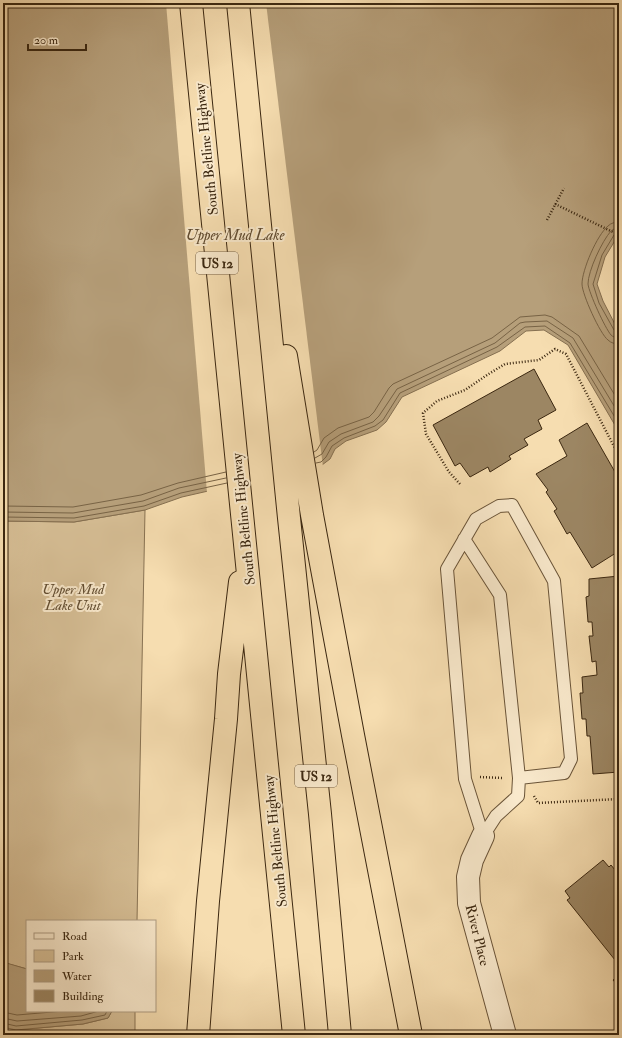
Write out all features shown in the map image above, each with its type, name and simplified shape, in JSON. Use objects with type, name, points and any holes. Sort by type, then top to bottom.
[{"type":"highway","name":"South Beltline Highway","points":[[191,3],[294,1035]]},
{"type":"highway","name":"US 12","points":[[238,3],[288,518],[320,814],[340,1035]]},
{"type":"highway","points":[[253,149],[312,515],[411,1035]]},
{"type":"highway","points":[[198,1035],[207,909],[244,532]]},
{"type":"street","name":"River Place","points":[[483,836],[472,860],[468,877],[469,903],[505,1035]]},
{"type":"lane","points":[[483,836],[466,779],[447,569],[476,519],[499,506],[512,506],[554,581],[571,759],[564,773],[519,778]]},
{"type":"lane","points":[[464,539],[500,595],[519,778],[518,796],[496,816],[483,836]]},
{"type":"path","points":[[547,220],[564,188]]},
{"type":"path","points":[[556,204],[619,235]]},
{"type":"path","points":[[619,257],[617,267],[619,283]]},
{"type":"path","points":[[460,484],[448,472],[426,434],[423,413],[437,401],[466,390],[505,364],[539,360],[555,349],[566,354],[619,456]]},
{"type":"green space","name":"Upper Mud Lake Unit","points":[[145,510],[137,920],[26,920],[26,969],[3,962],[3,521],[74,522]]},
{"type":"green space","points":[[111,1012],[135,1012],[135,1035],[3,1035],[3,1027],[16,1030],[83,1024],[108,1018]]},
{"type":"water","name":"Upper Mud Lake","points":[[3,3],[619,3],[619,234],[605,257],[597,284],[603,301],[619,332],[619,432],[568,345],[544,330],[526,331],[500,351],[402,397],[386,422],[377,430],[346,441],[335,449],[330,459],[322,465],[182,497],[145,510],[74,522],[3,521]]},
{"type":"water","points":[[3,962],[26,969],[26,1012],[111,1012],[108,1018],[83,1024],[16,1030],[3,1027]]},
{"type":"pier","points":[[166,3],[266,3],[323,467],[207,493]]},
{"type":"building","points":[[534,369],[556,410],[538,420],[542,429],[524,439],[528,445],[509,456],[511,459],[490,472],[488,467],[470,477],[460,463],[455,466],[433,425]]},
{"type":"building","points":[[587,423],[619,479],[619,551],[592,568],[570,532],[567,534],[554,511],[557,509],[546,492],[548,490],[536,474],[567,456],[559,440]]},
{"type":"building","points":[[619,576],[619,772],[593,774],[590,736],[587,736],[586,719],[582,719],[580,693],[583,693],[582,677],[597,675],[596,661],[592,662],[589,636],[593,636],[592,622],[588,622],[586,597],[589,596],[589,579]]},
{"type":"building","points":[[603,860],[609,867],[611,865],[619,875],[619,965],[567,900],[570,898],[565,891]]},
{"type":"building","points":[[619,975],[619,987],[613,980]]}]
